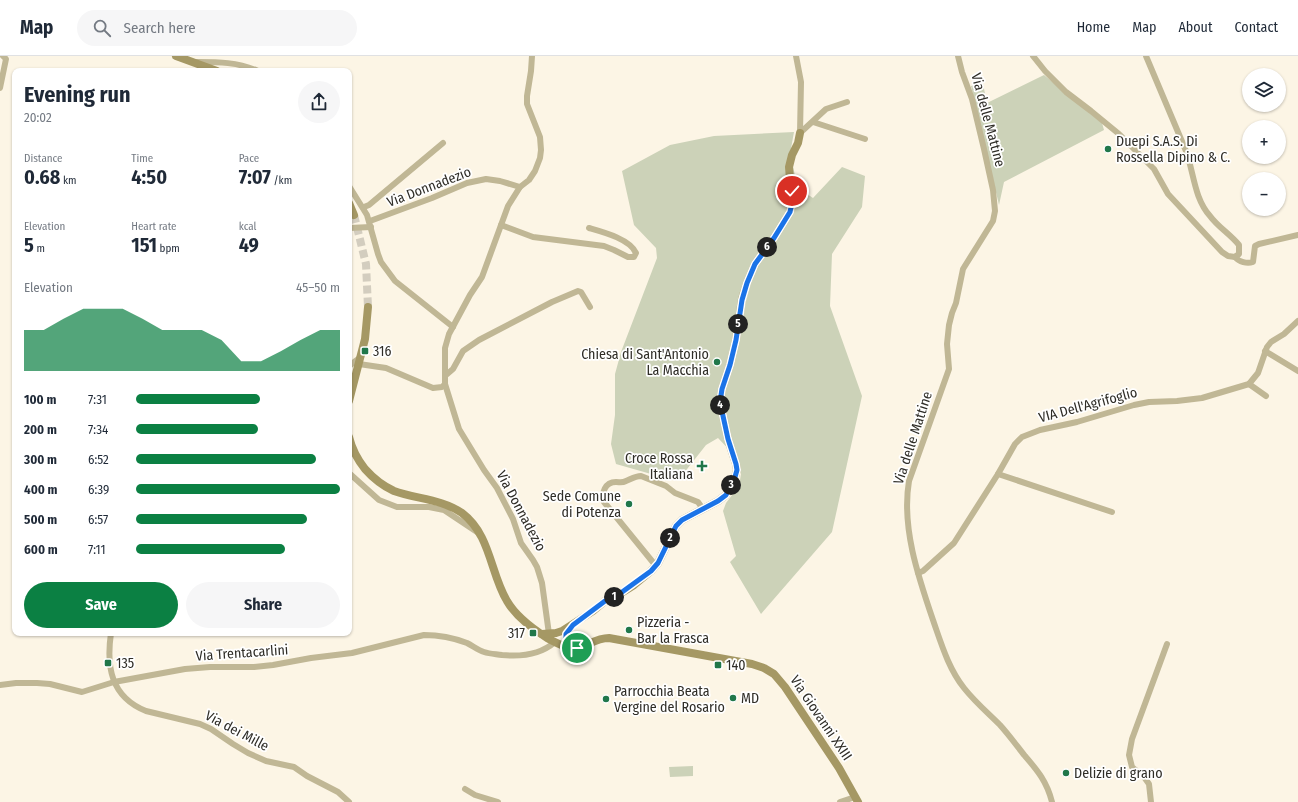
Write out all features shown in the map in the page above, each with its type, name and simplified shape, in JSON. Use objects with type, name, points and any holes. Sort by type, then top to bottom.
[{"type":"main road","points":[[176,56],[209,68]]},
{"type":"main road","points":[[545,634],[562,633],[605,601],[634,585],[656,566],[676,526],[682,520],[718,501],[726,495],[737,470],[728,439],[720,402],[724,382],[736,340],[742,300],[747,283],[755,264],[774,238],[790,212],[792,203],[788,167],[798,144],[800,133]]},
{"type":"main road","points":[[352,210],[354,215]]},
{"type":"main road","points":[[352,391],[365,339],[368,307]]},
{"type":"main road","points":[[352,447],[356,457],[369,473],[381,484],[394,490],[441,503],[463,514],[479,532],[486,546],[501,591],[508,603],[522,618],[555,642],[571,648]]},
{"type":"main road","points":[[555,642],[562,639],[562,633]]},
{"type":"main road","points":[[562,633],[571,648]]},
{"type":"main road","name":"Via Giovanni XXIII","points":[[571,648],[582,646],[602,638],[609,638],[752,664],[769,671],[786,687],[839,768],[857,799]]},
{"type":"street","points":[[0,88],[6,59],[3,56]]},
{"type":"street","name":"Via Donnadezio","points":[[532,56],[527,104],[538,131],[541,150],[539,163],[536,171],[529,180],[520,187],[508,206],[482,277],[470,295],[453,327],[445,348],[446,384],[458,429],[497,488],[513,519],[520,543],[537,567],[542,583],[545,634]]},
{"type":"street","points":[[796,56],[801,82],[800,133]]},
{"type":"street","points":[[953,56],[962,72]]},
{"type":"street","name":"Via delle Mattine","points":[[958,56],[972,99],[984,149],[993,190],[995,211],[993,221],[986,234],[963,270],[956,303],[949,325],[947,344],[949,369],[909,481],[908,493],[910,534],[920,585],[944,654],[955,675],[965,689],[1001,727],[1045,781],[1052,802]]},
{"type":"street","points":[[1033,56],[1045,71],[1066,92],[1119,134],[1147,162],[1154,170],[1168,194],[1222,252],[1228,256],[1235,257],[1237,260],[1250,263],[1253,262],[1255,246],[1298,235]]},
{"type":"street","points":[[1146,56],[1186,151],[1199,196],[1210,216],[1239,245],[1239,254],[1235,257]]},
{"type":"street","points":[[192,62],[231,63],[251,68]]},
{"type":"street","points":[[800,133],[826,109],[847,102]]},
{"type":"street","points":[[813,122],[865,139]]},
{"type":"street","points":[[364,208],[443,143]]},
{"type":"street","name":"Via Donnadezio","points":[[352,227],[370,224],[467,183],[486,179],[500,181],[520,187]]},
{"type":"street","points":[[352,190],[364,208],[381,262],[394,281],[453,327]]},
{"type":"street","points":[[501,224],[533,236],[593,244],[614,250],[628,257],[635,255],[635,250],[623,240],[589,228]]},
{"type":"street","points":[[446,375],[452,369],[463,351],[479,340],[552,302],[578,291],[581,292],[590,307]]},
{"type":"street","points":[[1266,396],[1249,384],[1258,374],[1267,347],[1271,342],[1284,334],[1298,321]]},
{"type":"street","points":[[1265,351],[1298,370]]},
{"type":"street","points":[[352,364],[360,360],[386,368],[433,388],[442,387],[446,384]]},
{"type":"street","name":"VIA Dell'Agrifoglio","points":[[918,573],[923,571],[954,543],[998,474],[1015,444],[1022,437],[1040,430],[1077,422],[1134,405],[1149,402],[1202,398],[1249,384]]},
{"type":"street","points":[[998,474],[1112,512]]},
{"type":"street","points":[[352,476],[379,500],[397,507],[429,507],[444,510],[479,532]]},
{"type":"street","points":[[656,566],[604,502],[602,498],[604,489],[612,483],[625,482],[641,476],[666,486],[675,493],[698,502],[703,509]]},
{"type":"street","name":"Via Trentacarlini","points":[[114,682],[195,668],[254,667],[352,653],[424,635],[457,640],[488,653],[516,656],[523,656],[538,652],[549,648],[555,642]]},
{"type":"street","points":[[0,685],[37,682],[82,692],[114,682],[109,661],[112,636]]},
{"type":"street","points":[[1151,802],[1149,784],[1144,777],[1132,767],[1129,755],[1132,739],[1166,644]]},
{"type":"street","name":"Via dei Mille","points":[[114,682],[123,695],[140,709],[200,724],[211,729],[248,753],[266,760],[294,767],[307,776],[338,792],[349,802]]},
{"type":"street","points":[[465,789],[475,795],[498,802]]},
{"type":"street","points":[[840,802],[857,799]]},
{"type":"green space","points":[[1044,75],[1102,123],[1104,130],[1004,182],[999,205],[971,86],[983,84],[987,103]]},
{"type":"green space","points":[[794,132],[790,154],[798,188],[813,198],[842,167],[865,176],[862,207],[832,254],[830,306],[862,396],[832,532],[761,614],[730,562],[736,556],[723,511],[726,503],[739,486],[741,474],[738,459],[718,438],[706,445],[680,478],[665,478],[616,464],[611,444],[615,415],[615,374],[621,352],[657,258],[656,248],[634,225],[622,171],[670,145],[714,136]]},
{"type":"green space","points":[[693,766],[693,776],[670,777],[669,767]]},
{"type":"tunnel","points":[[354,215],[366,264],[368,307]]},
{"type":"place","name":"Duepi S.A.S. Di Rossella Dipino & C.","points":[[1108,149]]},
{"type":"place","name":"316","points":[[365,351]]},
{"type":"place","name":"Chiesa di Sant'Antonio La Macchia","points":[[717,362]]},
{"type":"place","name":"Croce Rossa Italiana","points":[[702,466]]},
{"type":"place","name":"Sede Comune di Potenza","points":[[629,504]]},
{"type":"place","name":"Pizzeria - Bar la Frasca","points":[[629,630]]},
{"type":"place","name":"317","points":[[533,633]]},
{"type":"place","name":"135","points":[[108,663]]},
{"type":"place","name":"140","points":[[718,665]]},
{"type":"place","name":"MD","points":[[733,698]]},
{"type":"place","name":"Parrocchia Beata Vergine del Rosario","points":[[606,699]]},
{"type":"place","name":"Delizie di grano","points":[[1066,773]]},
{"type":"route","points":[[577,648],[571,648],[566,641],[566,634],[573,625],[605,601],[634,585],[651,571],[662,556],[676,526],[682,520],[718,501],[726,495],[735,477],[737,470],[736,464],[722,417],[720,402],[722,389],[736,340],[742,300],[747,283],[755,264],[774,238],[790,212],[792,191]]}]
